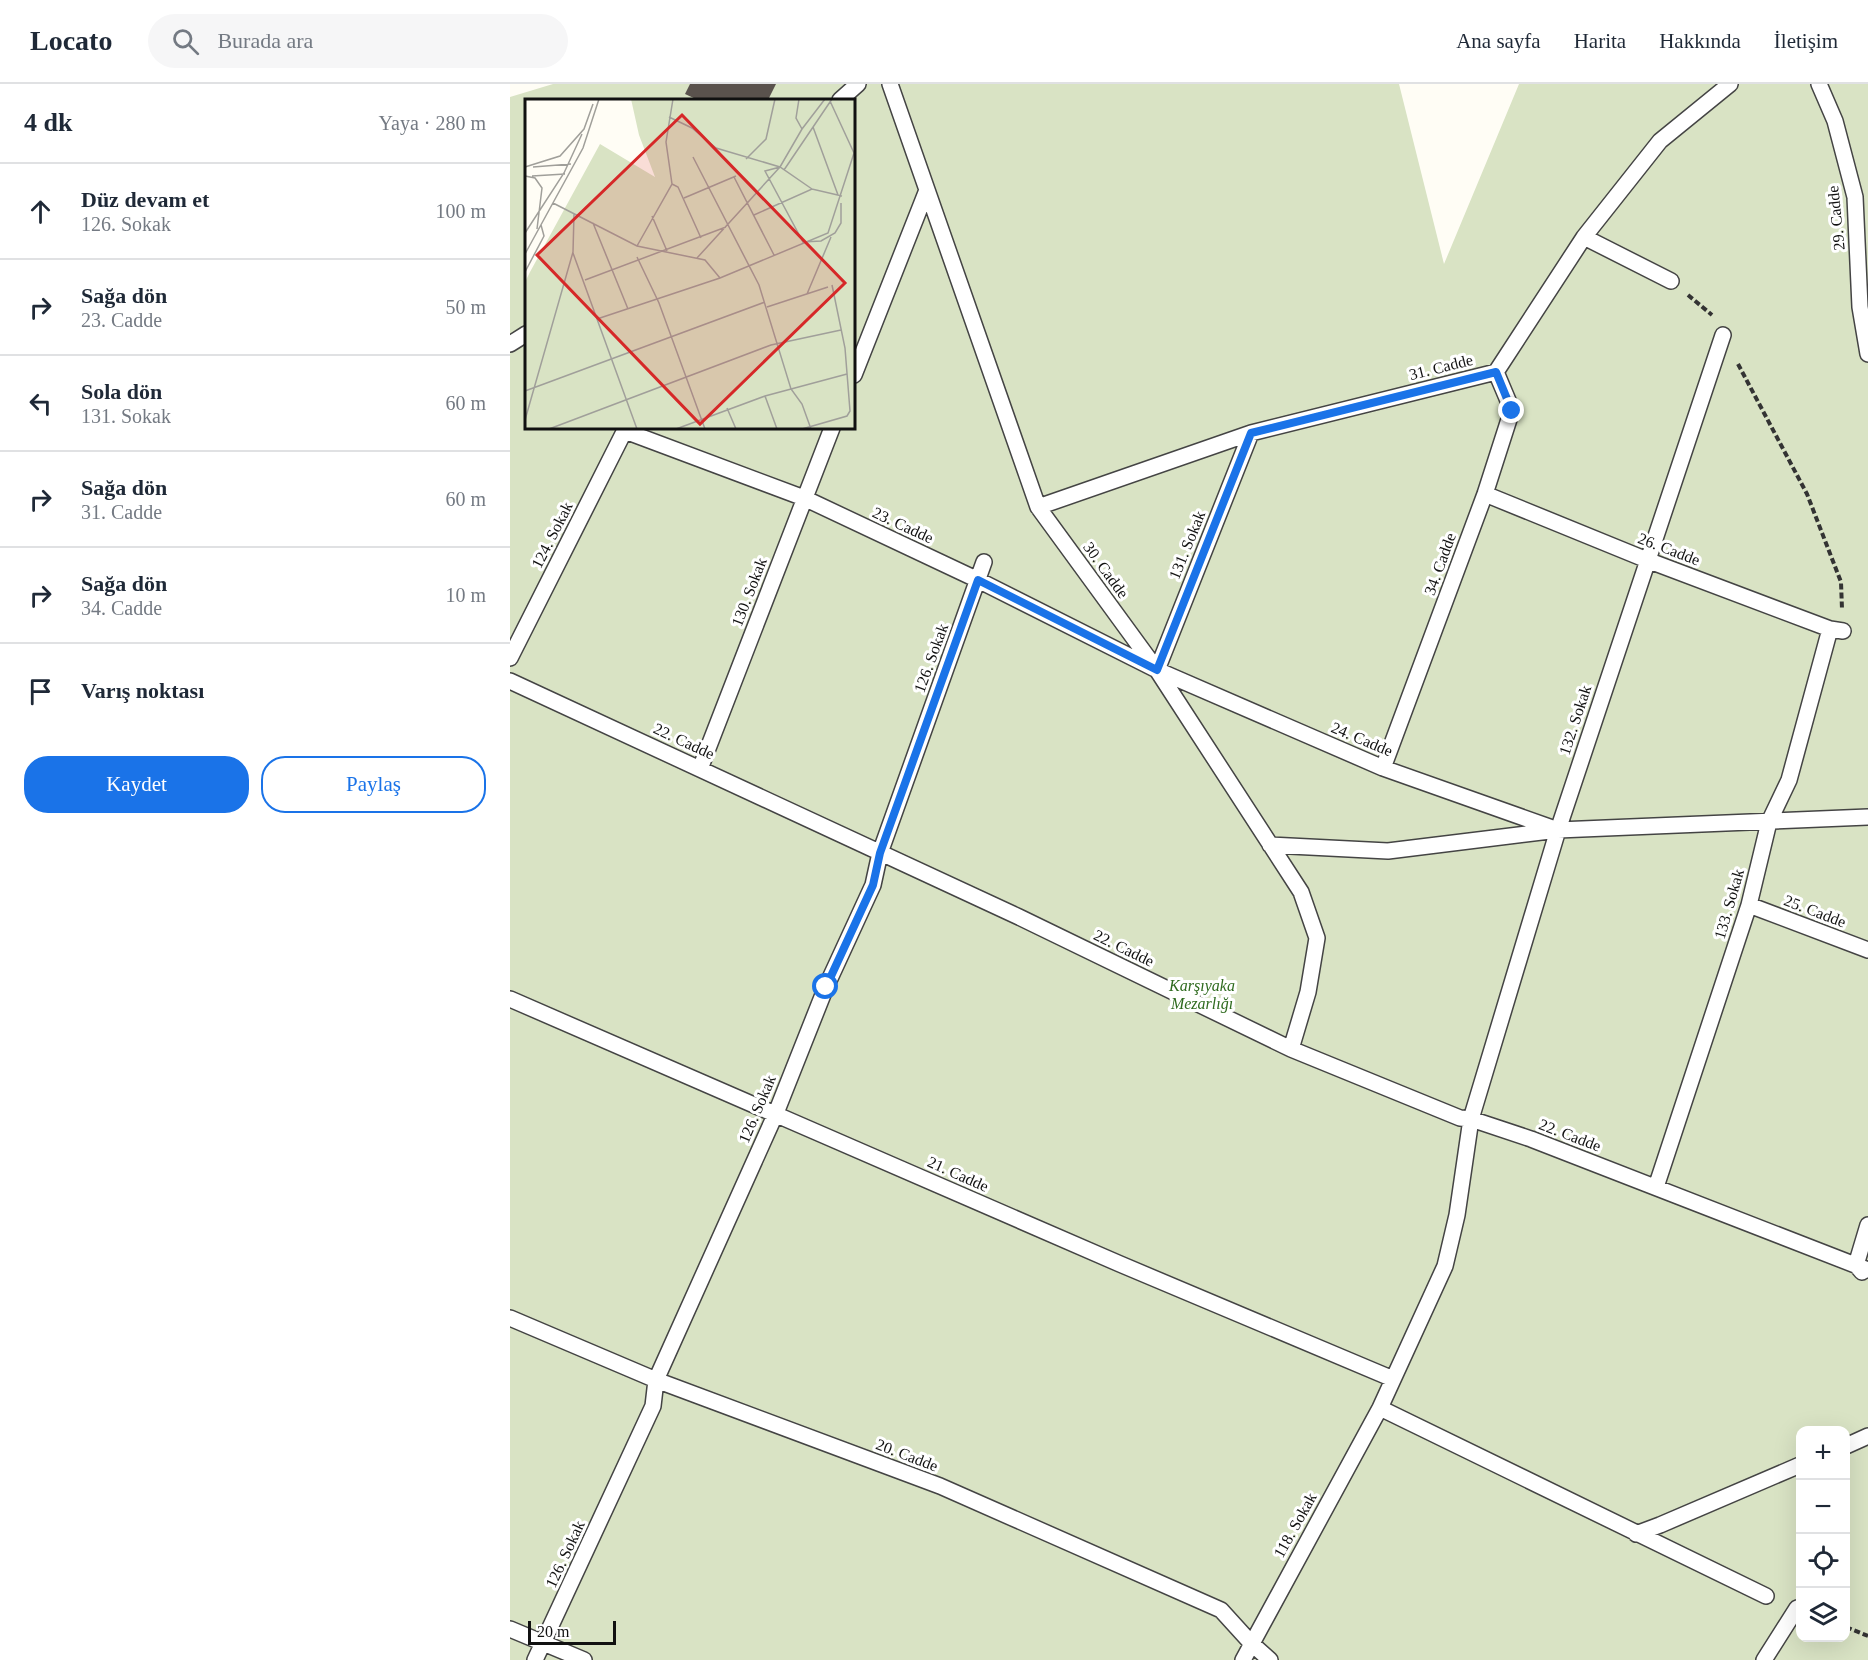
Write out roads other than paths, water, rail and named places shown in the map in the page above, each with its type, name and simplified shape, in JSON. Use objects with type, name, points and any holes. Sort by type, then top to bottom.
[{"type":"lane","points":[[841,99],[858,84]]},
{"type":"lane","name":"30. Cadde","points":[[890,84],[1038,507],[1157,670],[1301,892],[1317,938],[1308,992],[1291,1049]]},
{"type":"lane","name":"31. Cadde","points":[[1038,507],[1251,433],[1496,372],[1584,237],[1660,141],[1730,84]]},
{"type":"lane","name":"29. Cadde","points":[[1819,84],[1835,121],[1855,196],[1860,308],[1868,354]]},
{"type":"lane","points":[[855,372],[927,190]]},
{"type":"lane","points":[[1584,237],[1671,281]]},
{"type":"lane","points":[[510,344],[525,335]]},
{"type":"lane","name":"132. Sokak","points":[[1393,1379],[1445,1266],[1457,1215],[1471,1119],[1558,830],[1723,335]]},
{"type":"lane","name":"34. Cadde","points":[[1383,768],[1485,494],[1512,411],[1496,372]]},
{"type":"lane","name":"23. Cadde","points":[[625,429],[804,498],[978,580],[1157,670]]},
{"type":"lane","name":"124. Sokak","points":[[510,658],[625,429]]},
{"type":"lane","name":"130. Sokak","points":[[700,769],[832,429]]},
{"type":"lane","name":"131. Sokak","points":[[1157,670],[1251,433]]},
{"type":"lane","name":"26. Cadde","points":[[1485,494],[1647,560],[1837,630]]},
{"type":"lane","name":"126. Sokak","points":[[535,1660],[653,1406],[656,1380],[776,1113],[826,987],[873,885],[880,853],[984,562]]},
{"type":"lane","name":"133. Sokak","points":[[1656,1187],[1749,905],[1769,822],[1789,780],[1837,630]]},
{"type":"lane","name":"24. Cadde","points":[[1157,670],[1383,768],[1558,830]]},
{"type":"lane","name":"22. Cadde","points":[[510,681],[1019,916],[1291,1049],[1460,1118],[1471,1119],[1531,1138],[1862,1268]]},
{"type":"lane","points":[[1270,845],[1388,851],[1558,830],[1868,817]]},
{"type":"lane","name":"25. Cadde","points":[[1749,905],[1868,951]]},
{"type":"lane","name":"21. Cadde","points":[[510,999],[1120,1264],[1393,1379]]},
{"type":"lane","points":[[1868,1225],[1862,1268],[1868,1279]]},
{"type":"lane","name":"20. Cadde","points":[[510,1318],[656,1380],[940,1486],[1210,1605],[1221,1610],[1270,1660]]},
{"type":"lane","name":"118. Sokak","points":[[1243,1660],[1380,1408],[1393,1379]]},
{"type":"lane","points":[[1380,1408],[1766,1596]]},
{"type":"lane","points":[[1850,1444],[1868,1436]]},
{"type":"lane","points":[[1636,1534],[1796,1467]]},
{"type":"lane","points":[[1764,1660],[1796,1610]]},
{"type":"lane","points":[[510,1629],[584,1660]]},
{"type":"park label","name":"Karşıyaka Mezarlığı","points":[[1202,994]]}]
